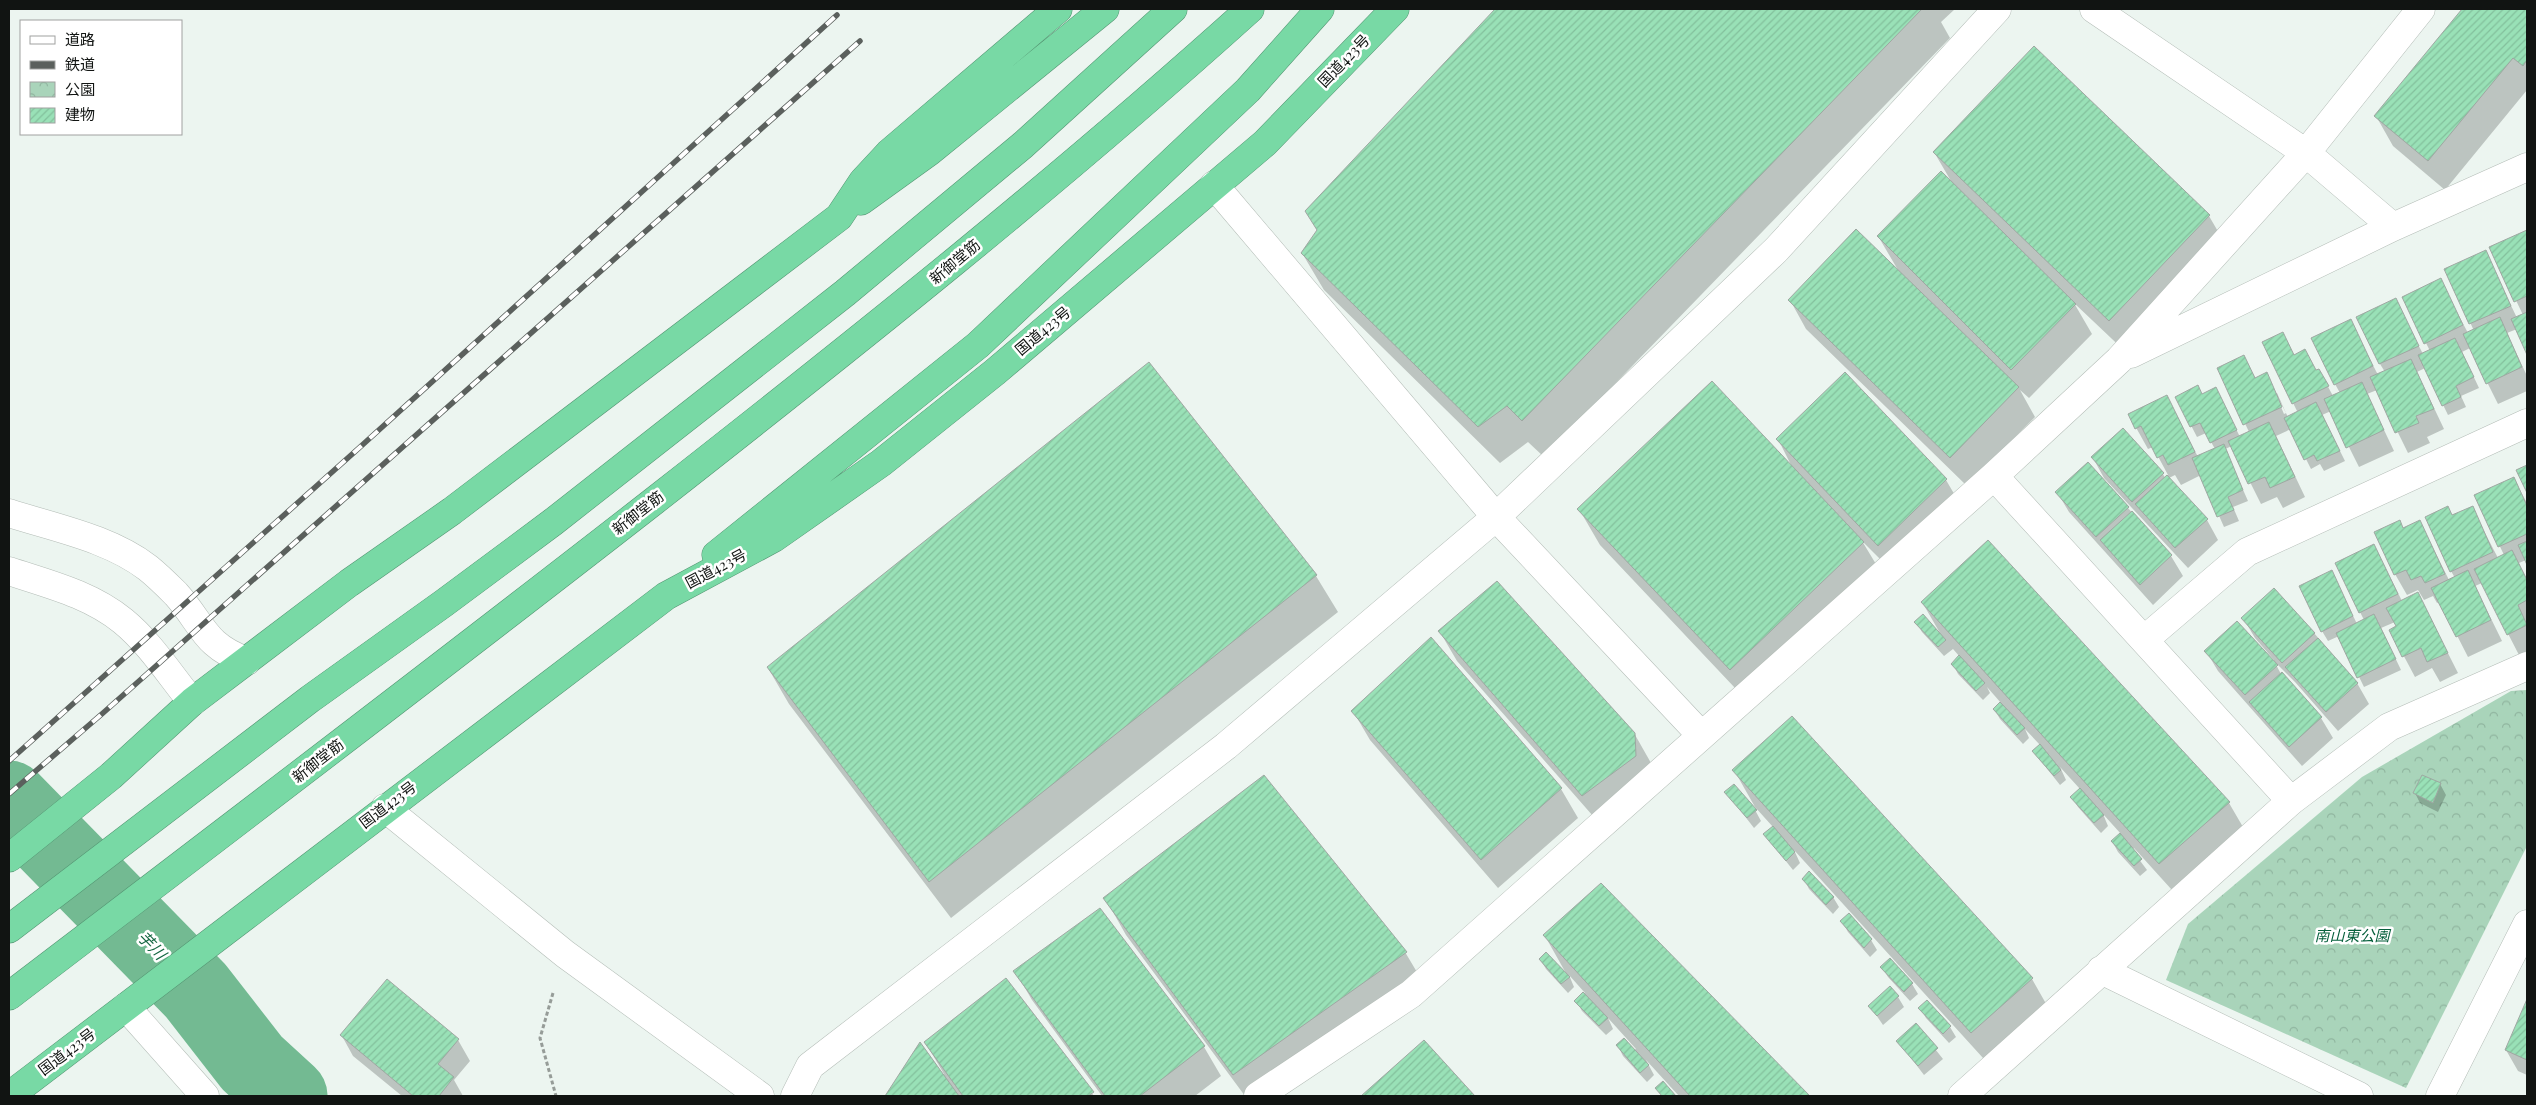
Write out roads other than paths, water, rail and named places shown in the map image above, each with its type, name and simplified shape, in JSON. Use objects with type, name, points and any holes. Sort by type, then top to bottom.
[{"type":"highway","points":[[839,217],[864,181],[890,153],[1058,9]]},
{"type":"highway","points":[[9,858],[79,803],[192,702],[349,583],[452,512],[839,217],[929,152],[1105,9]]},
{"type":"highway","points":[[9,929],[310,699],[444,604],[553,522],[845,293],[1023,145],[1173,9]]},
{"type":"highway","name":"新御堂筋","points":[[9,996],[159,883],[872,331],[1058,176],[1250,9]]},
{"type":"highway","points":[[666,596],[978,345],[1248,90],[1320,9]]},
{"type":"highway","name":"国道423号","points":[[9,1096],[666,596],[774,538],[881,463],[995,372],[1265,143],[1395,9]]},
{"type":"street","points":[[795,1096],[810,1066],[1226,746],[1496,517],[1776,250],[1997,9]]},
{"type":"street","points":[[2094,9],[2306,153],[2393,227]]},
{"type":"street","points":[[1258,1096],[1411,994],[1994,476],[2118,360],[2306,153],[2422,9]]},
{"type":"street","points":[[2118,360],[2393,227],[2527,167]]},
{"type":"street","points":[[1214,185],[1496,517],[1701,735]]},
{"type":"street","points":[[2144,640],[2247,552],[2527,423]]},
{"type":"street","points":[[1994,476],[2291,801]]},
{"type":"street","points":[[9,513],[104,544],[136,560],[177,595],[201,629],[219,648],[247,661]]},
{"type":"street","points":[[9,570],[77,593],[123,620],[148,646],[192,702]]},
{"type":"street","points":[[1962,1096],[2291,801],[2389,726],[2527,666]]},
{"type":"street","points":[[385,808],[565,954],[760,1096]]},
{"type":"street","points":[[2440,1096],[2527,924]]},
{"type":"street","points":[[2101,970],[2359,1096]]},
{"type":"street","points":[[132,1003],[205,1096]]},
{"type":"waterway","name":"芋川","points":[[9,800],[196,991],[252,1063],[288,1096]]},
{"type":"railway","points":[[9,761],[359,448],[837,15]]},
{"type":"railway","points":[[9,794],[103,713],[860,41]]},
{"type":"park label","name":"南山東公園","points":[[2352,936]]}]
